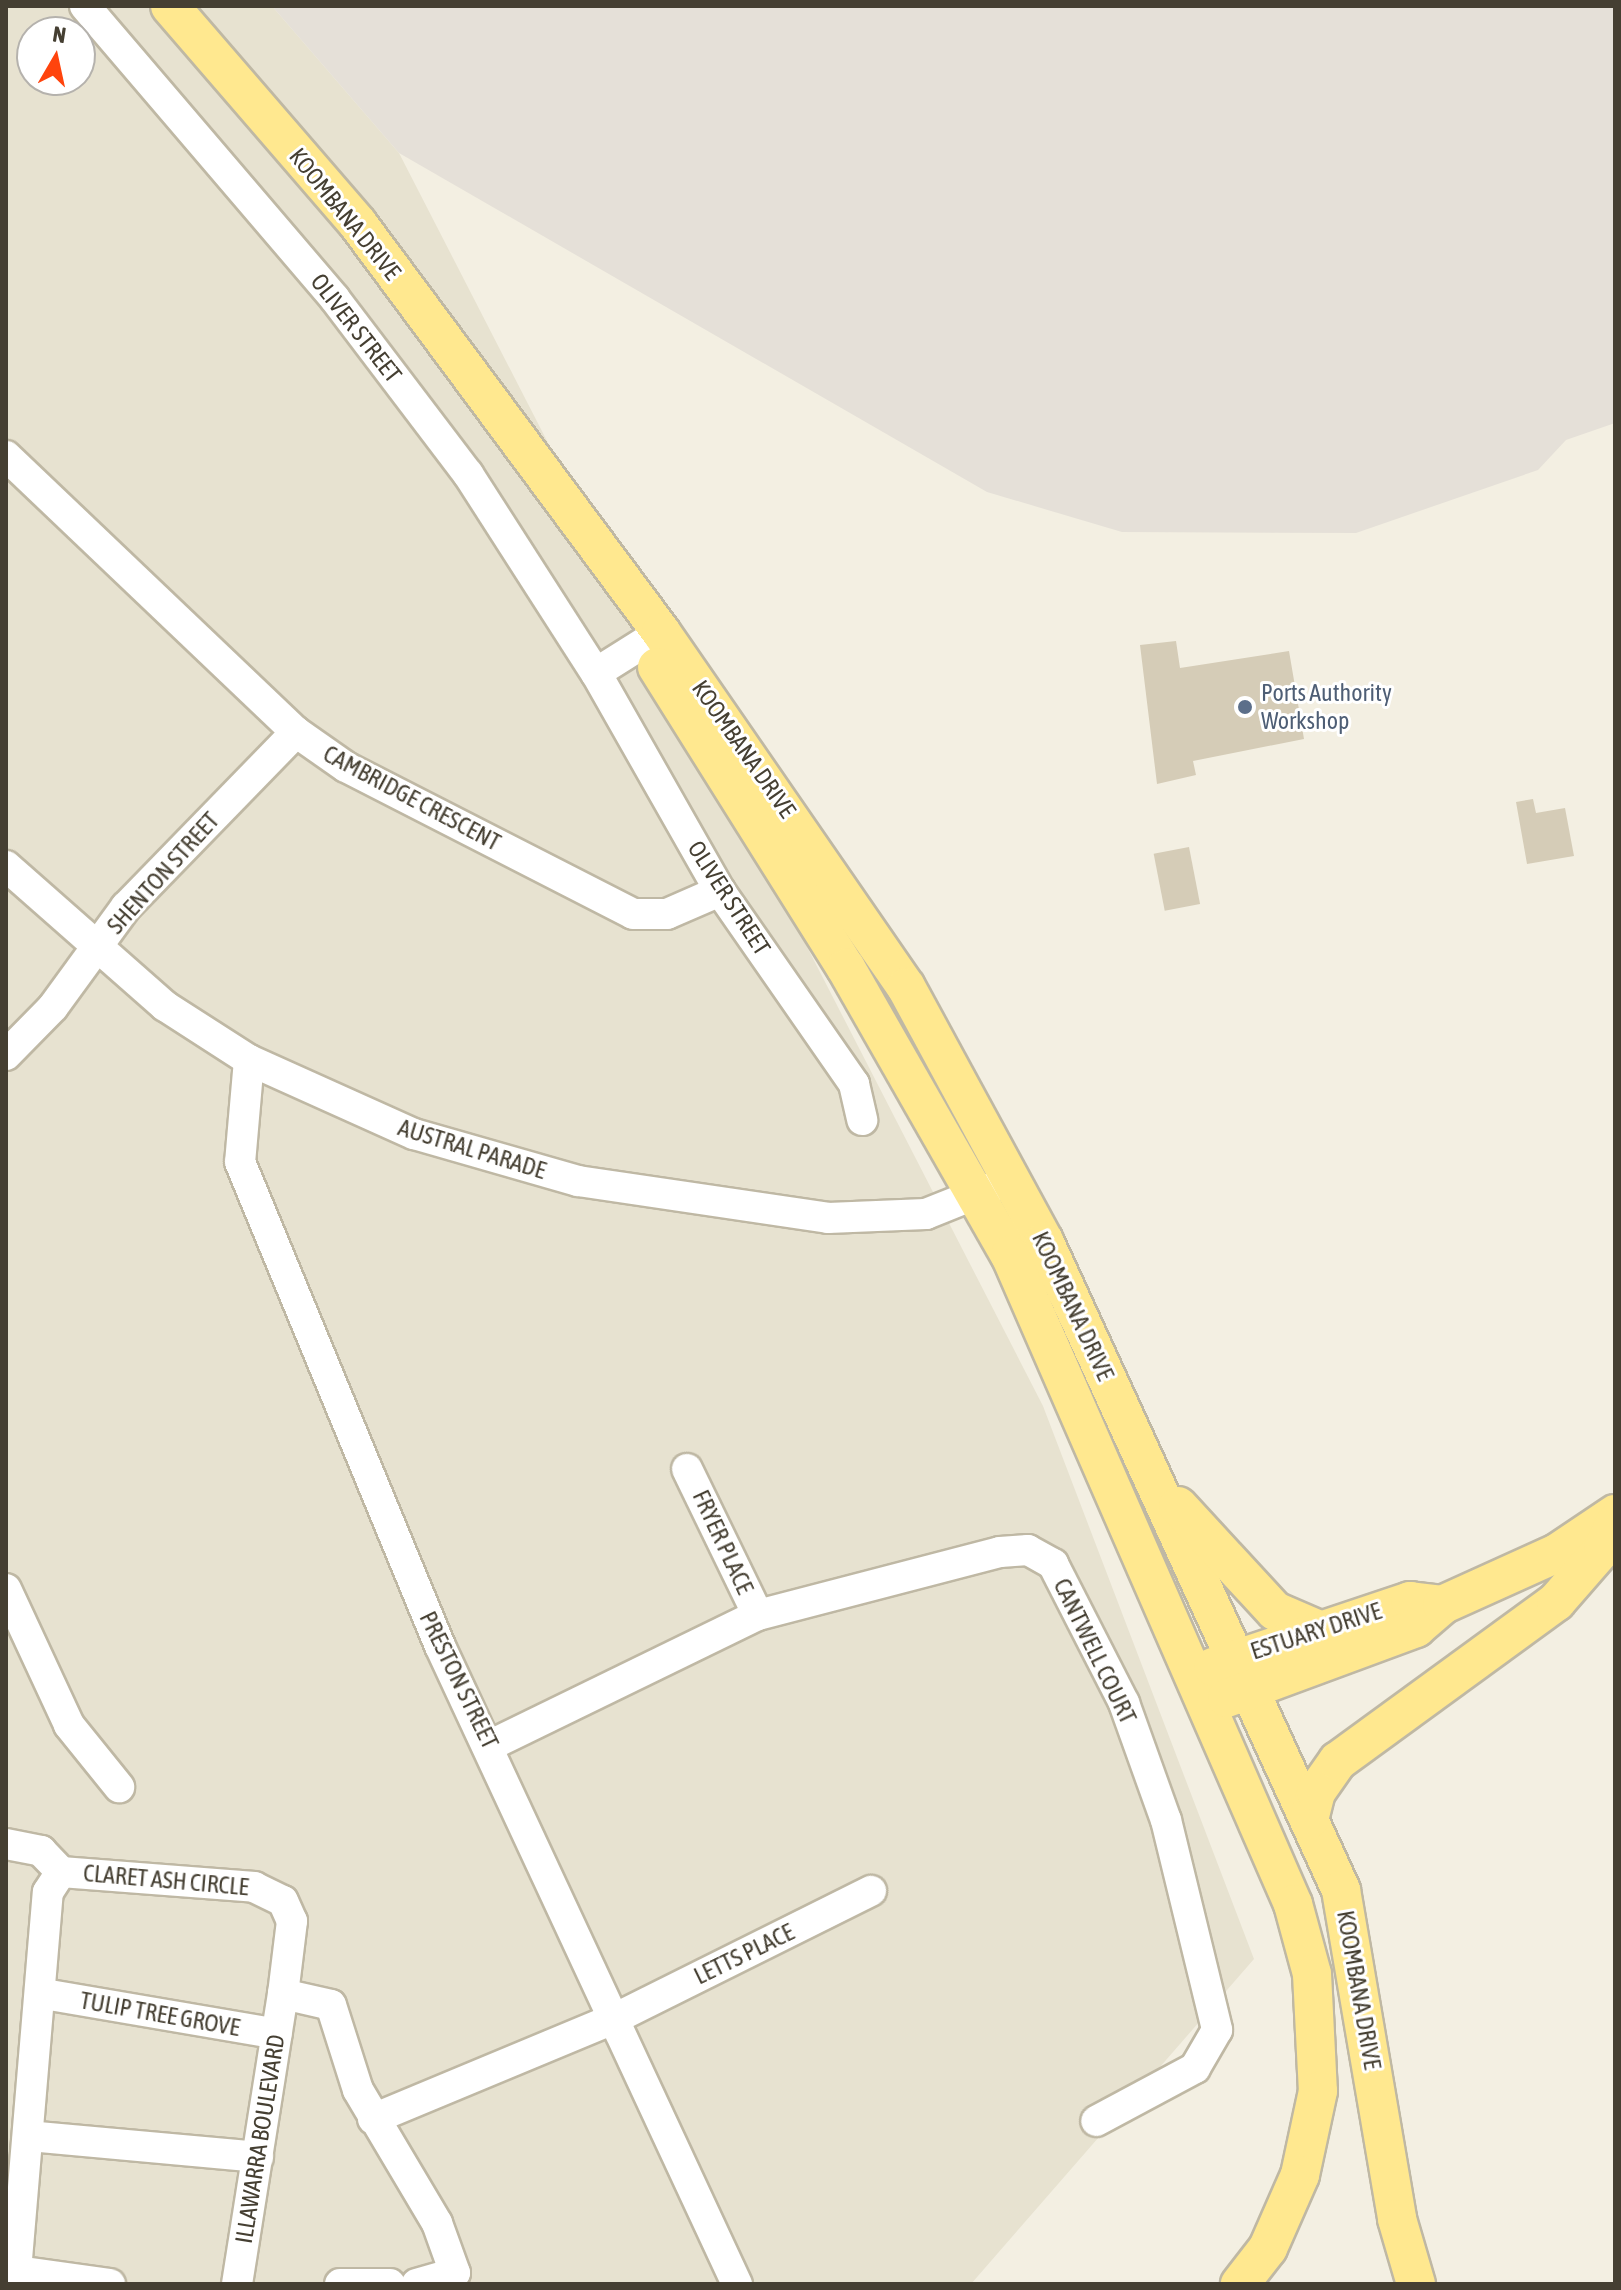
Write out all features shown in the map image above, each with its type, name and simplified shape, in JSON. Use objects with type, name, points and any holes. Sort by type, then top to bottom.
[{"type":"main road","name":"KOOMBANA DRIVE","points":[[170,6],[358,224],[509,431],[652,638],[906,987],[1009,1179],[1154,1480],[1341,1890],[1358,1960],[1397,2219],[1416,2284]]},
{"type":"main road","name":"KOOMBANA DRIVE","points":[[652,638],[1010,1255],[1293,1904],[1312,1974],[1318,2091],[1300,2175],[1268,2248],[1240,2284]]},
{"type":"main road","points":[[1154,1480],[1275,1611],[1317,1629]]},
{"type":"main road","name":"ESTUARY DRIVE","points":[[1199,1691],[1243,1674],[1416,1628],[1442,1605],[1557,1553],[1615,1514]]},
{"type":"main road","points":[[1309,1820],[1316,1792],[1338,1761],[1556,1602],[1603,1548],[1615,1522]]},
{"type":"main road","name":"ESTUARY DRIVE","points":[[1243,1674],[1317,1629],[1410,1601],[1442,1605]]},
{"type":"street","name":"OLIVER STREET","points":[[85,6],[345,311],[468,474],[596,673],[720,891],[854,1084],[862,1120]]},
{"type":"street","name":"CAMBRIDGE CRESCENT","points":[[6,456],[296,732],[346,767],[633,914],[667,914],[720,891]]},
{"type":"street","points":[[596,673],[652,638]]},
{"type":"street","name":"SHENTON STREET","points":[[6,1055],[95,951],[126,907],[296,732]]},
{"type":"street","name":"AUSTRAL PARADE","points":[[6,866],[95,951],[249,1060],[414,1134],[668,1199],[868,1218],[926,1214],[975,1196],[1009,1179]]},
{"type":"street","name":"PRESTON STREET","points":[[249,1060],[240,1162],[440,1646],[491,1745],[737,2284]]},
{"type":"street","name":"FRYER PLACE","points":[[687,1469],[758,1615]]},
{"type":"street","name":"CANTWELL COURT","points":[[491,1745],[758,1615],[1000,1552],[1028,1550],[1053,1564],[1124,1703],[1166,1820],[1217,2030],[1195,2068],[1096,2121]]},
{"type":"street","points":[[6,1589],[69,1725],[119,1787]]},
{"type":"street","points":[[6,1844],[41,1851],[61,1872]]},
{"type":"street","name":"CLARET ASH CIRCLE","points":[[110,2284],[16,2271],[44,1994],[48,1892],[61,1872],[273,1891],[292,1921],[283,1994]]},
{"type":"street","name":"LETTS PLACE","points":[[373,2119],[616,2018],[871,1891]]},
{"type":"street","name":"TULIP TREE GROVE","points":[[44,1994],[277,2034]]},
{"type":"street","points":[[283,1994],[331,2005],[373,2119],[437,2223],[458,2278],[417,2284]]},
{"type":"street","name":"ILLAWARRA BOULEVARD","points":[[237,2284],[283,1994]]},
{"type":"street","points":[[28,2136],[258,2157]]},
{"type":"street","points":[[340,2284],[390,2284]]},
{"type":"shaded area","points":[[6,6],[272,6],[399,153],[1043,1406],[1254,1959],[971,2284],[6,2284]]},
{"type":"shaded area","points":[[272,6],[1615,6],[1615,423],[1566,440],[1538,470],[1356,533],[1122,532],[987,492],[399,153]]},
{"type":"building","points":[[1176,641],[1180,668],[1289,651],[1304,739],[1193,761],[1196,775],[1157,784],[1140,645]]},
{"type":"building","points":[[1533,799],[1536,813],[1565,808],[1574,856],[1527,864],[1516,802]]},
{"type":"building","points":[[1189,847],[1200,904],[1165,911],[1154,854]]},
{"type":"place","name":"Ports Authority Workshop","points":[[1245,707]]}]
